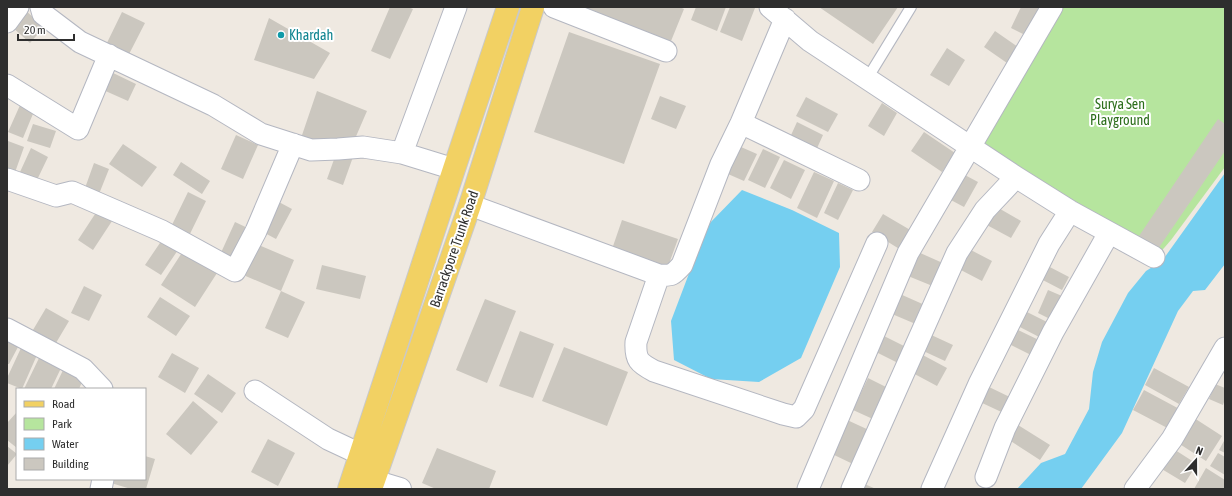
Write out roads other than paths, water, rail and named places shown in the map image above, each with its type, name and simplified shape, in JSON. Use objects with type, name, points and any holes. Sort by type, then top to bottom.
[{"type":"main road","name":"Barrackpore Trunk Road","points":[[362,484],[360,454],[508,7]]},
{"type":"main road","name":"Barrackpore Trunk Road","points":[[362,484],[470,205],[533,7]]},
{"type":"street","points":[[7,22],[18,7]]},
{"type":"street","points":[[41,7],[44,14],[80,42],[213,105],[261,134],[311,150],[363,147],[402,153],[454,170]]},
{"type":"street","points":[[402,153],[456,7]]},
{"type":"street","points":[[554,7],[666,51]]},
{"type":"street","points":[[808,489],[908,253],[1052,7]]},
{"type":"street","points":[[470,205],[658,275],[670,276],[675,273],[682,265],[721,164],[741,123],[778,13],[810,41],[1016,178],[1070,211],[1154,257]]},
{"type":"street","points":[[7,85],[78,129],[109,55]]},
{"type":"street","points":[[741,123],[859,180]]},
{"type":"street","points":[[7,179],[56,196],[72,192],[162,231],[236,271],[256,231],[293,144]]},
{"type":"street","points":[[852,489],[957,253],[985,210],[1016,178]]},
{"type":"street","points":[[932,489],[979,384],[1049,244],[1070,211]]},
{"type":"street","points":[[986,478],[1005,428],[1053,332],[1109,233]]},
{"type":"street","points":[[658,275],[636,342],[635,353],[641,364],[654,371],[796,417],[804,409],[877,243]]},
{"type":"street","points":[[7,329],[84,369],[101,388]]},
{"type":"street","points":[[1135,489],[1172,439],[1225,348]]},
{"type":"street","points":[[255,391],[328,439],[360,454]]},
{"type":"street","points":[[362,484],[400,489]]},
{"type":"lane","points":[[867,79],[911,7]]},
{"type":"water","points":[[1225,173],[1225,264],[1205,290],[1193,291],[1178,311],[1122,433],[1081,489],[1017,489],[1041,463],[1065,454],[1089,409],[1093,372],[1102,342],[1128,293],[1146,271],[1162,261]]},
{"type":"water","points":[[742,190],[792,210],[839,233],[840,267],[801,358],[759,382],[711,379],[674,360],[671,321],[707,226]]},
{"type":"place","name":"Khardah","points":[[281,35]]},
{"type":"park label","name":"Surya Sen Playground","points":[[1120,112]]}]
